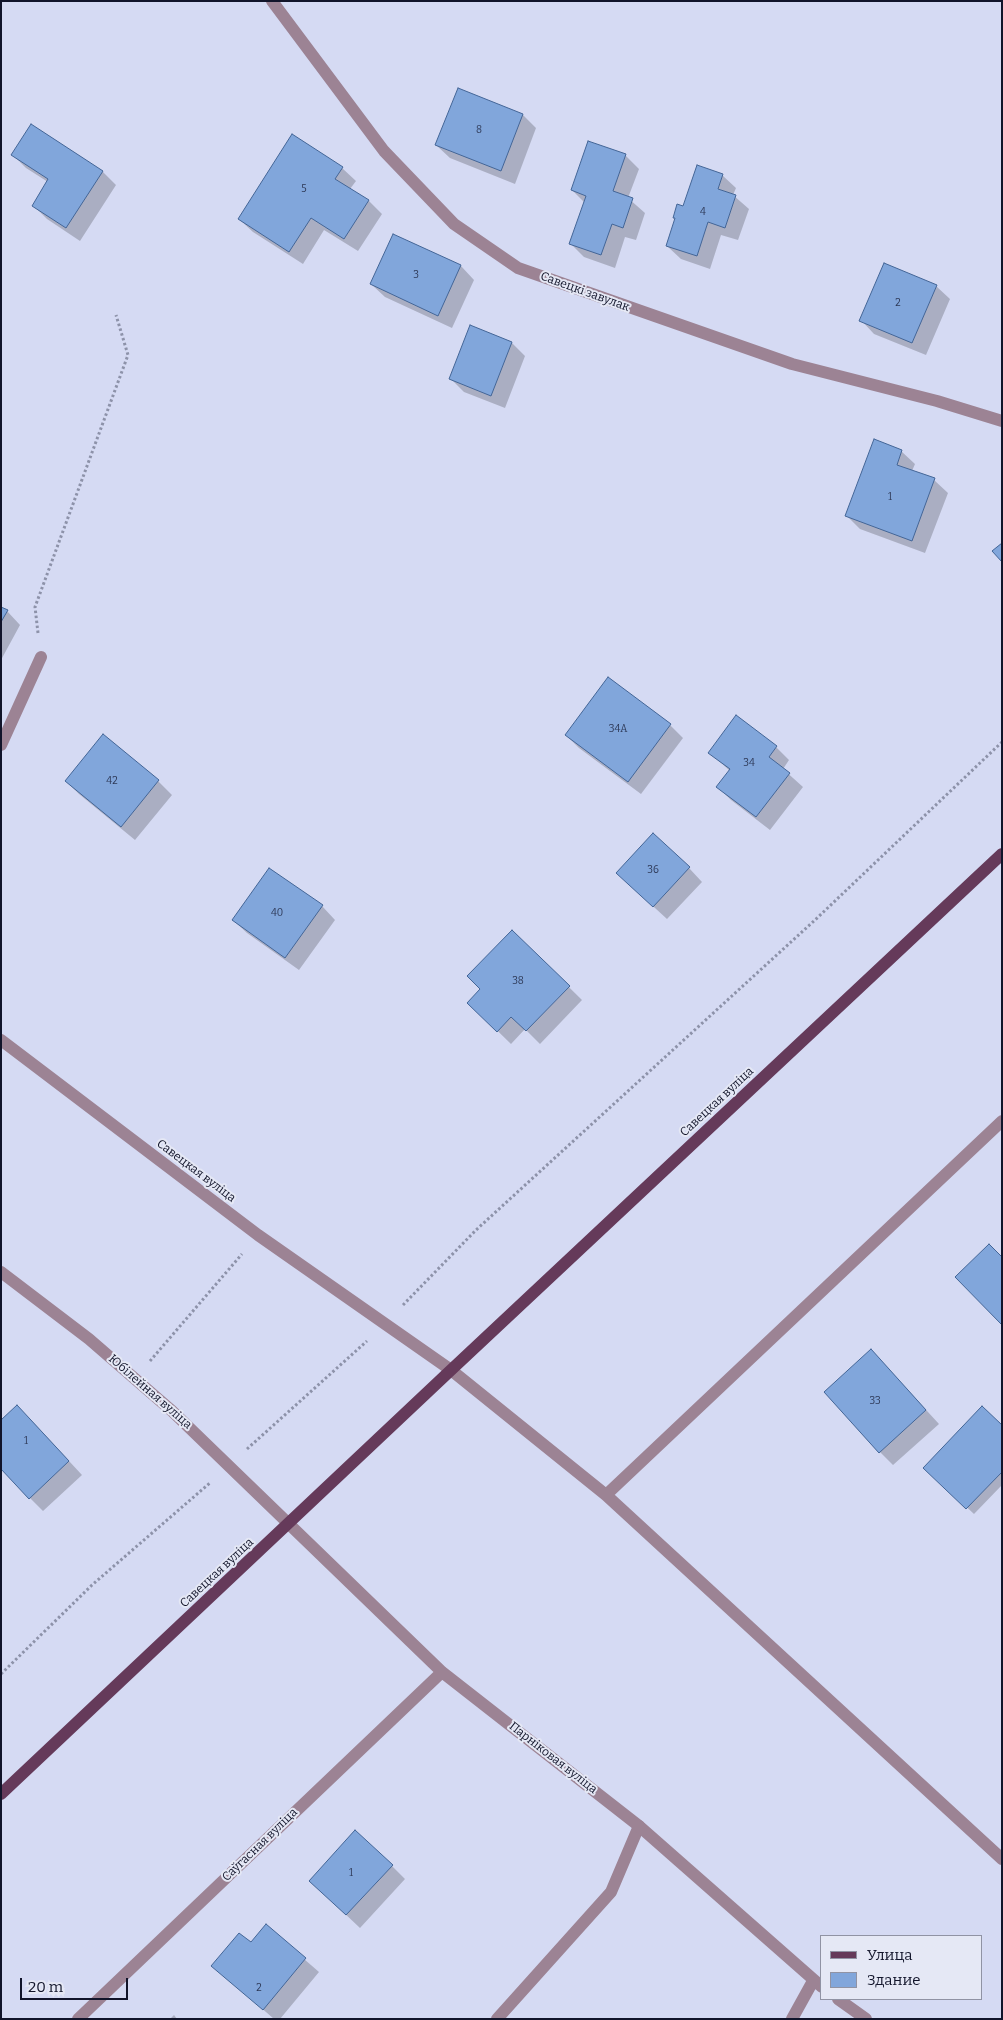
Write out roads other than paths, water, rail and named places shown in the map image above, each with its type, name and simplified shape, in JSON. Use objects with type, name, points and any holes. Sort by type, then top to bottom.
[{"type":"main road","name":"Савецкая вуліца","points":[[1,1794],[1002,854]]},
{"type":"street","name":"Савецкі завулак","points":[[272,1],[384,150],[454,224],[518,268],[792,364],[936,401],[1002,421]]},
{"type":"street","points":[[1,745],[41,657]]},
{"type":"street","name":"Савецкая вуліца","points":[[1,1040],[258,1235],[451,1370]]},
{"type":"street","points":[[606,1495],[1002,1120]]},
{"type":"street","name":"Юбілейная вуліца","points":[[1,1272],[89,1339],[135,1378],[200,1436],[290,1523]]},
{"type":"street","points":[[451,1370],[606,1495],[1002,1859]]},
{"type":"street","name":"Парніковая вуліца","points":[[290,1523],[442,1672],[639,1826],[817,1984]]},
{"type":"street","name":"Саўгасная вуліца","points":[[78,2019],[442,1672]]},
{"type":"street","points":[[497,2019],[611,1892],[639,1826]]},
{"type":"street","points":[[792,2019],[817,1984]]},
{"type":"street","points":[[839,2000],[866,2019]]}]
